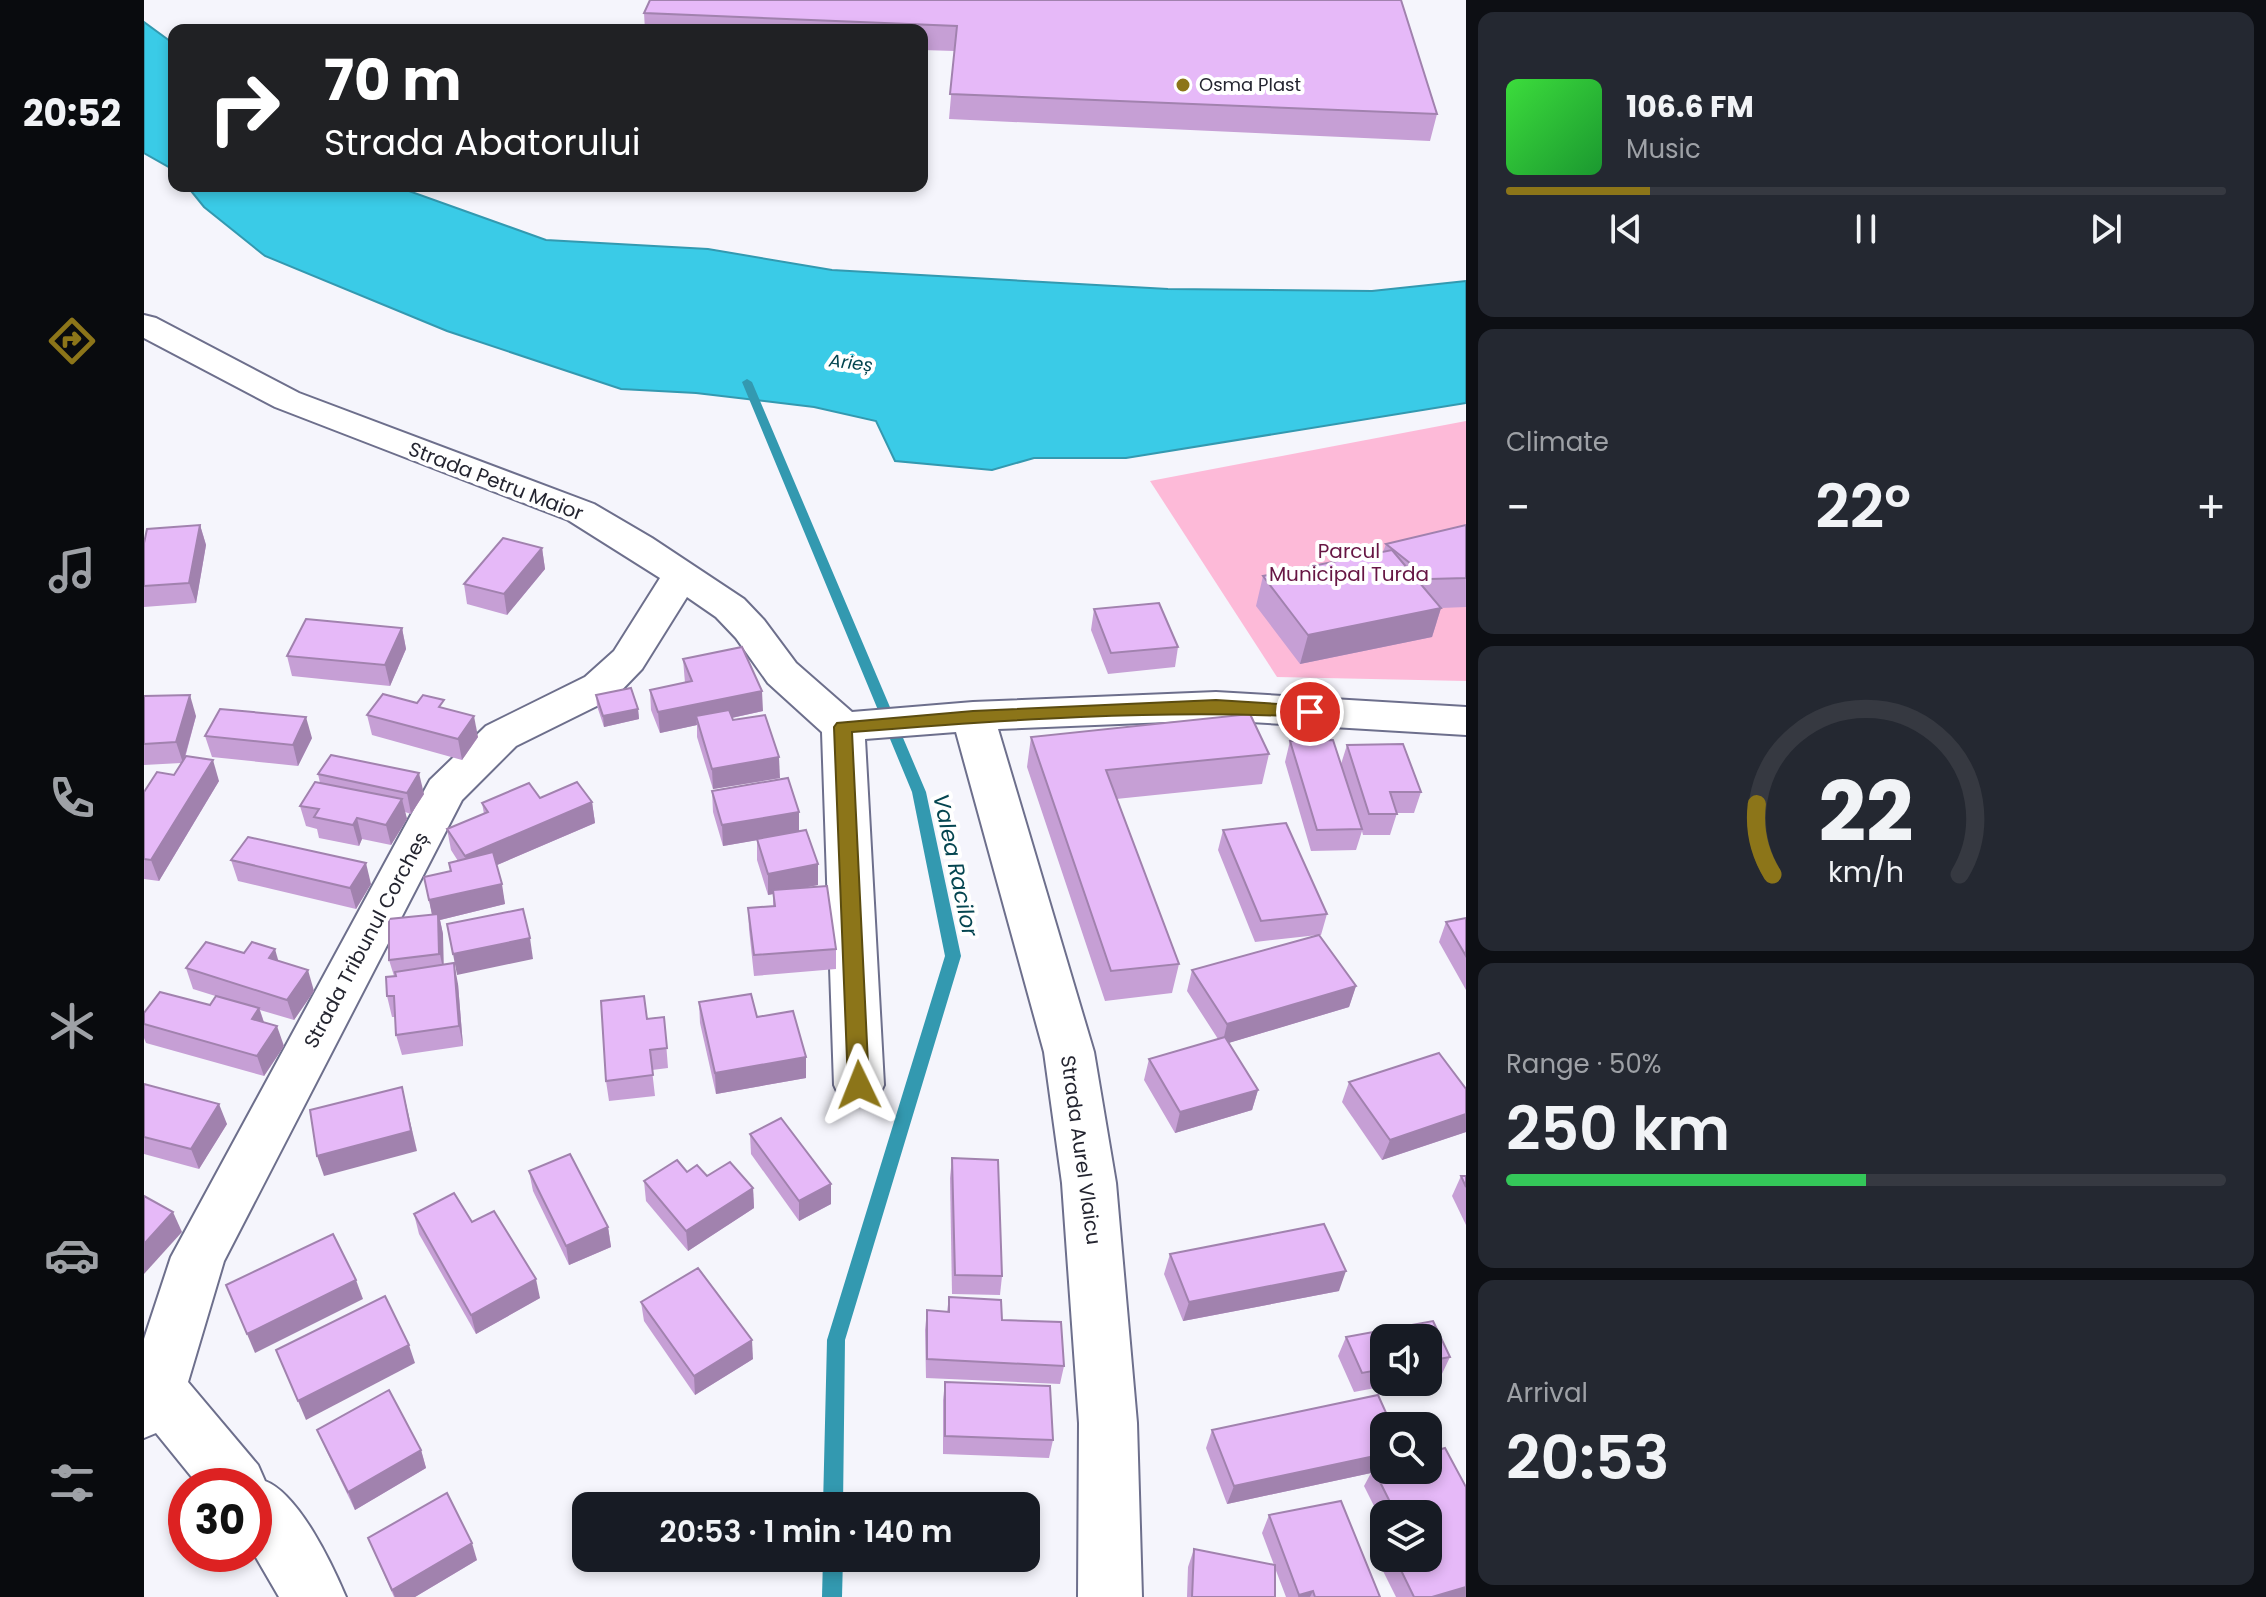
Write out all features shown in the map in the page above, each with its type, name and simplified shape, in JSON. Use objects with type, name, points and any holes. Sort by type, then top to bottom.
[{"type":"street","name":"Strada Petru Maior","points":[[144,325],[287,400],[581,512],[730,608],[750,629],[782,673],[843,727]]},
{"type":"street","name":"Strada Tribunul Corcheș","points":[[148,1393],[198,1257],[445,791],[501,736],[600,687],[628,660],[681,575]]},
{"type":"street","points":[[859,1085],[843,727],[973,716],[1216,706],[1466,721]]},
{"type":"street","name":"Strada Aurel Vlaicu","points":[[973,716],[1071,1066],[1089,1183],[1106,1393],[1110,1597]]},
{"type":"street","points":[[148,1393],[220,1468]]},
{"type":"street","points":[[272,1528],[314,1597]]},
{"type":"green space","name":"Parcul Municipal Turda","points":[[1466,421],[1466,681],[1277,677],[1150,481]]},
{"type":"water","points":[[144,22],[168,40],[168,167],[144,153]]},
{"type":"water","name":"Arieș","points":[[192,192],[412,192],[546,240],[708,249],[832,270],[1168,289],[1372,291],[1466,281],[1466,403],[1126,458],[1034,458],[992,470],[895,461],[876,421],[814,407],[696,393],[621,389],[447,331],[265,256],[204,207]]},
{"type":"building","name":"Osma Plast","points":[[650,0],[1401,0],[1437,114],[950,94],[957,26],[644,13]]},
{"type":"building","points":[[200,525],[189,583],[144,586],[147,529]]},
{"type":"building","points":[[1466,525],[1466,578],[1430,579],[1386,544]]},
{"type":"building","points":[[503,538],[542,548],[504,594],[464,584]]},
{"type":"building","points":[[1392,550],[1441,608],[1308,635],[1263,576]]},
{"type":"building","points":[[1159,603],[1178,647],[1111,653],[1094,609]]},
{"type":"building","points":[[306,619],[402,628],[385,665],[287,656]]},
{"type":"building","points":[[742,647],[762,691],[658,712],[650,690],[692,681],[683,659]]},
{"type":"building","points":[[631,688],[638,709],[603,716],[596,695]]},
{"type":"building","points":[[383,694],[417,703],[423,695],[444,700],[439,707],[474,716],[458,739],[367,715]]},
{"type":"building","points":[[190,695],[176,742],[144,744],[144,696]]},
{"type":"building","points":[[220,709],[306,717],[293,745],[205,736]]},
{"type":"building","points":[[729,710],[733,720],[765,715],[779,757],[712,769],[696,716]]},
{"type":"building","points":[[1250,714],[1269,754],[1106,770],[1179,964],[1111,971],[1031,737]]},
{"type":"building","points":[[1333,740],[1362,829],[1317,830],[1290,741]]},
{"type":"building","points":[[1403,744],[1421,792],[1390,792],[1397,814],[1369,814],[1347,745]]},
{"type":"building","points":[[331,755],[419,773],[407,793],[318,774]]},
{"type":"building","points":[[186,756],[213,760],[151,860],[144,859],[144,792],[157,772],[174,775]]},
{"type":"building","points":[[788,778],[799,812],[722,825],[712,791]]},
{"type":"building","points":[[315,782],[402,799],[386,825],[357,818],[353,825],[314,817],[319,809],[300,806]]},
{"type":"building","points":[[577,782],[592,802],[465,856],[447,829],[488,812],[482,803],[529,783],[540,798]]},
{"type":"building","points":[[1286,823],[1327,914],[1261,921],[1223,830]]},
{"type":"building","points":[[806,830],[818,864],[768,874],[757,839]]},
{"type":"building","points":[[248,837],[366,863],[350,888],[231,860]]},
{"type":"building","points":[[493,852],[502,884],[429,900],[424,877],[451,871],[449,863]]},
{"type":"building","points":[[827,886],[836,949],[754,955],[748,908],[775,906],[773,890]]},
{"type":"building","points":[[523,909],[530,938],[453,954],[447,924]]},
{"type":"building","points":[[438,914],[439,954],[389,960],[389,919]]},
{"type":"building","points":[[1466,918],[1466,956],[1446,922]]},
{"type":"building","points":[[1319,935],[1356,986],[1227,1024],[1192,970]]},
{"type":"building","points":[[206,942],[244,953],[252,942],[275,949],[269,958],[308,970],[287,1000],[186,968]]},
{"type":"building","points":[[454,963],[459,1026],[396,1035],[394,996],[387,996],[386,977],[396,976],[395,972]]},
{"type":"building","points":[[160,992],[210,1005],[216,996],[259,1008],[252,1019],[277,1026],[257,1056],[144,1024],[144,1013]]},
{"type":"building","points":[[751,994],[757,1017],[793,1011],[806,1057],[715,1073],[699,1002]]},
{"type":"building","points":[[644,996],[647,1019],[664,1017],[667,1048],[650,1050],[653,1075],[606,1081],[601,1001]]},
{"type":"building","points":[[1225,1037],[1258,1090],[1180,1112],[1149,1059]]},
{"type":"building","points":[[1439,1053],[1466,1089],[1466,1114],[1390,1140],[1349,1082]]},
{"type":"building","points":[[144,1084],[219,1104],[191,1149],[144,1137]]},
{"type":"building","points":[[402,1087],[411,1131],[317,1156],[310,1110]]},
{"type":"building","points":[[781,1118],[831,1184],[799,1201],[750,1134]]},
{"type":"building","points":[[570,1154],[608,1227],[566,1246],[529,1171]]},
{"type":"building","points":[[952,1158],[998,1160],[1002,1276],[955,1275]]},
{"type":"building","points":[[677,1160],[687,1172],[697,1165],[707,1176],[730,1162],[753,1188],[686,1231],[644,1181]]},
{"type":"building","points":[[454,1193],[472,1222],[494,1211],[536,1279],[471,1315],[414,1214]]},
{"type":"building","points":[[144,1196],[173,1212],[144,1244]]},
{"type":"building","points":[[1324,1224],[1346,1271],[1189,1302],[1170,1254]]},
{"type":"building","points":[[333,1234],[356,1280],[247,1334],[226,1285]]},
{"type":"building","points":[[698,1268],[752,1340],[694,1376],[641,1302]]},
{"type":"building","points":[[385,1296],[409,1345],[298,1401],[276,1350]]},
{"type":"building","points":[[949,1297],[1001,1300],[1002,1320],[1061,1322],[1064,1366],[927,1359],[927,1310],[949,1312]]},
{"type":"building","points":[[1370,1333],[1370,1372],[1362,1373],[1346,1337]]},
{"type":"building","points":[[1442,1340],[1450,1357],[1442,1358]]},
{"type":"building","points":[[945,1382],[1050,1386],[1053,1440],[945,1436]]},
{"type":"building","points":[[389,1390],[421,1450],[348,1492],[317,1430]]},
{"type":"building","points":[[1373,1396],[1378,1396],[1386,1412],[1370,1412],[1370,1457],[1234,1486],[1212,1430]]},
{"type":"building","points":[[1445,1448],[1466,1487],[1466,1587],[1432,1597],[1414,1597],[1402,1572],[1442,1572],[1442,1500],[1389,1500],[1381,1484],[1442,1484],[1442,1449]]},
{"type":"building","points":[[447,1493],[472,1543],[392,1590],[368,1538]]},
{"type":"building","points":[[1341,1501],[1380,1597],[1315,1597],[1313,1591],[1299,1595],[1269,1515]]},
{"type":"building","points":[[1194,1549],[1275,1565],[1275,1597],[1192,1597]]},
{"type":"waterway","name":"Valea Racilor","points":[[747,382],[919,792],[953,956],[836,1340],[833,1492]]},
{"type":"waterway","name":"Valea Racilor","points":[[832,1597],[833,1572]]},
{"type":"place","name":"Osma Plast","points":[[1183,85]]},
{"type":"route","points":[[859,1085],[843,727],[973,716],[1216,706],[1310,712]]}]
